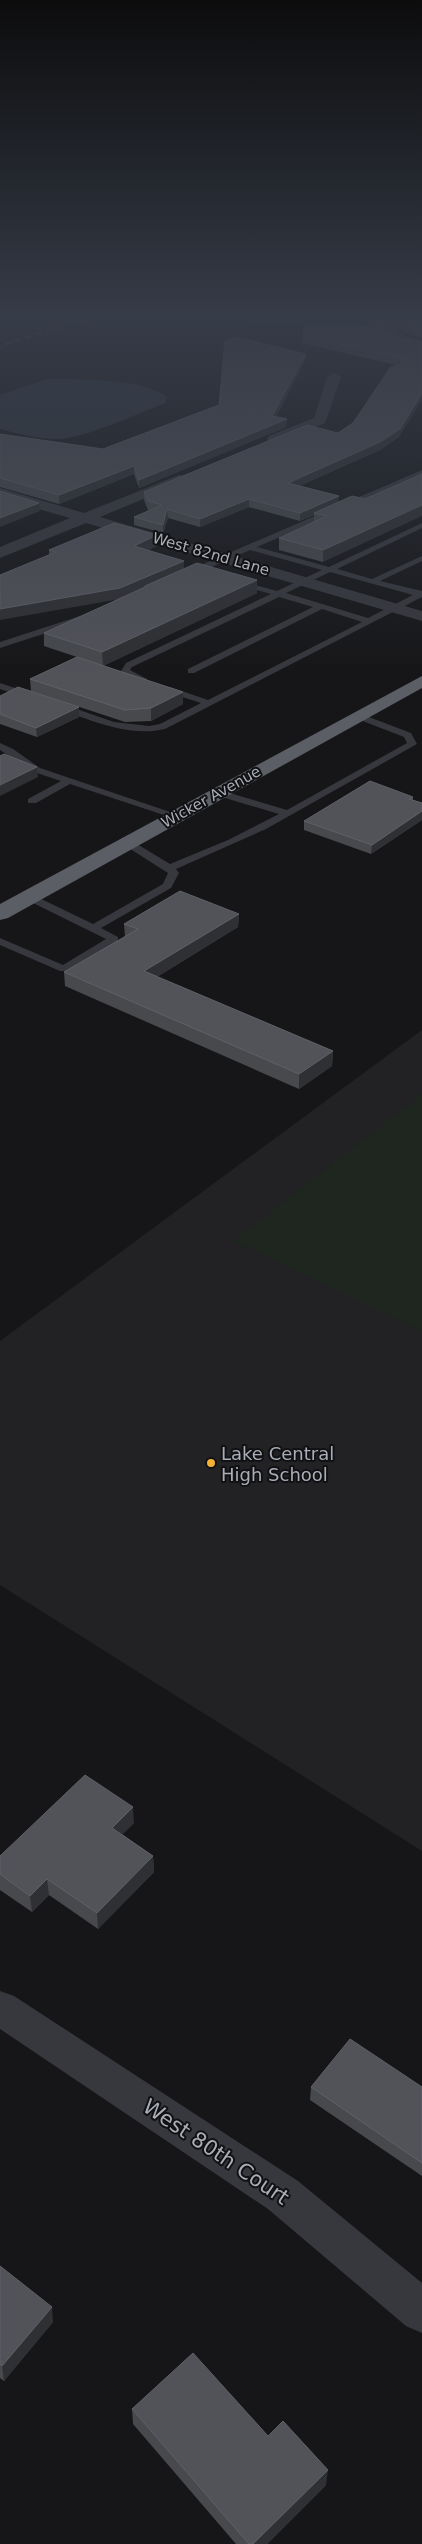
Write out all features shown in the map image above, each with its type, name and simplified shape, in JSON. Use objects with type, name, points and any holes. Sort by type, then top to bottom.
[{"type":"highway","name":"Wicker Avenue","points":[[0,913],[422,681]]},
{"type":"street","points":[[257,446],[279,437]]},
{"type":"street","points":[[0,553],[194,472]]},
{"type":"street","name":"West 82nd Lane","points":[[0,493],[422,616]]},
{"type":"street","name":"West 80th Court","points":[[0,2008],[284,2195],[422,2311]]},
{"type":"lane","points":[[179,578],[422,472]]},
{"type":"lane","points":[[209,703],[133,677],[125,671],[129,665],[422,525]]},
{"type":"lane","points":[[250,547],[421,594]]},
{"type":"lane","points":[[374,581],[422,558]]},
{"type":"lane","points":[[197,570],[215,575]]},
{"type":"lane","points":[[233,580],[369,621]]},
{"type":"lane","points":[[56,704],[130,729],[146,730],[162,727],[421,594]]},
{"type":"lane","points":[[191,671],[320,607]]},
{"type":"lane","points":[[0,645],[90,616]]},
{"type":"lane","points":[[0,686],[37,698]]},
{"type":"lane","points":[[169,868],[195,858],[287,813],[412,744],[408,735],[358,716]]},
{"type":"lane","points":[[410,739],[422,743]]},
{"type":"lane","points":[[0,746],[13,751],[21,760],[37,770],[176,816]]},
{"type":"lane","points":[[32,801],[70,781]]},
{"type":"lane","points":[[219,792],[287,813]]},
{"type":"lane","points":[[93,928],[167,886],[174,873],[128,843]]},
{"type":"lane","points":[[0,941],[64,969],[114,939],[29,897]]},
{"type":"shaded area","points":[[36,437],[75,437],[58,439]]},
{"type":"shaded area","name":"Lake Central High School","points":[[422,1030],[422,1851],[0,1585],[0,1341]]},
{"type":"shaded area","points":[[422,1094],[422,1331],[233,1241]]},
{"type":"building","points":[[0,437],[19,437],[103,449],[135,437],[244,437],[139,480],[134,466],[59,495],[0,478]]},
{"type":"building","points":[[278,437],[388,437],[288,483],[339,496],[300,513],[249,499],[200,519],[167,509],[163,525],[134,517],[162,505],[148,501],[144,492]]},
{"type":"building","points":[[422,474],[422,505],[323,550],[279,538],[327,516],[314,513],[352,496],[365,499]]},
{"type":"building","points":[[0,491],[39,503],[0,518]]},
{"type":"building","points":[[114,523],[157,535],[134,546],[184,561],[120,588],[0,609],[0,575],[56,552],[49,550]]},
{"type":"building","points":[[197,563],[257,580],[102,652],[44,633],[145,586]]},
{"type":"building","points":[[77,657],[183,692],[151,708],[125,710],[30,679]]},
{"type":"building","points":[[18,687],[79,707],[36,728],[0,714],[0,696]]},
{"type":"building","points":[[4,754],[37,767],[0,785],[0,756]]},
{"type":"building","points":[[370,781],[413,797],[409,799],[422,803],[422,811],[372,845],[304,821]]},
{"type":"building","points":[[180,891],[239,914],[144,971],[333,1051],[299,1074],[64,972],[138,929],[124,924]]},
{"type":"building","points":[[85,1775],[133,1807],[112,1828],[153,1856],[97,1913],[47,1879],[30,1896],[0,1874],[0,1856]]},
{"type":"building","points":[[350,2039],[422,2087],[422,2163],[311,2087]]},
{"type":"building","points":[[0,2266],[52,2307],[2,2366],[0,2364]]},
{"type":"building","points":[[193,2353],[268,2436],[283,2421],[328,2470],[253,2544],[249,2544],[132,2409]]},
{"type":"place","name":"Lake Central High School","points":[[211,1463]]}]
